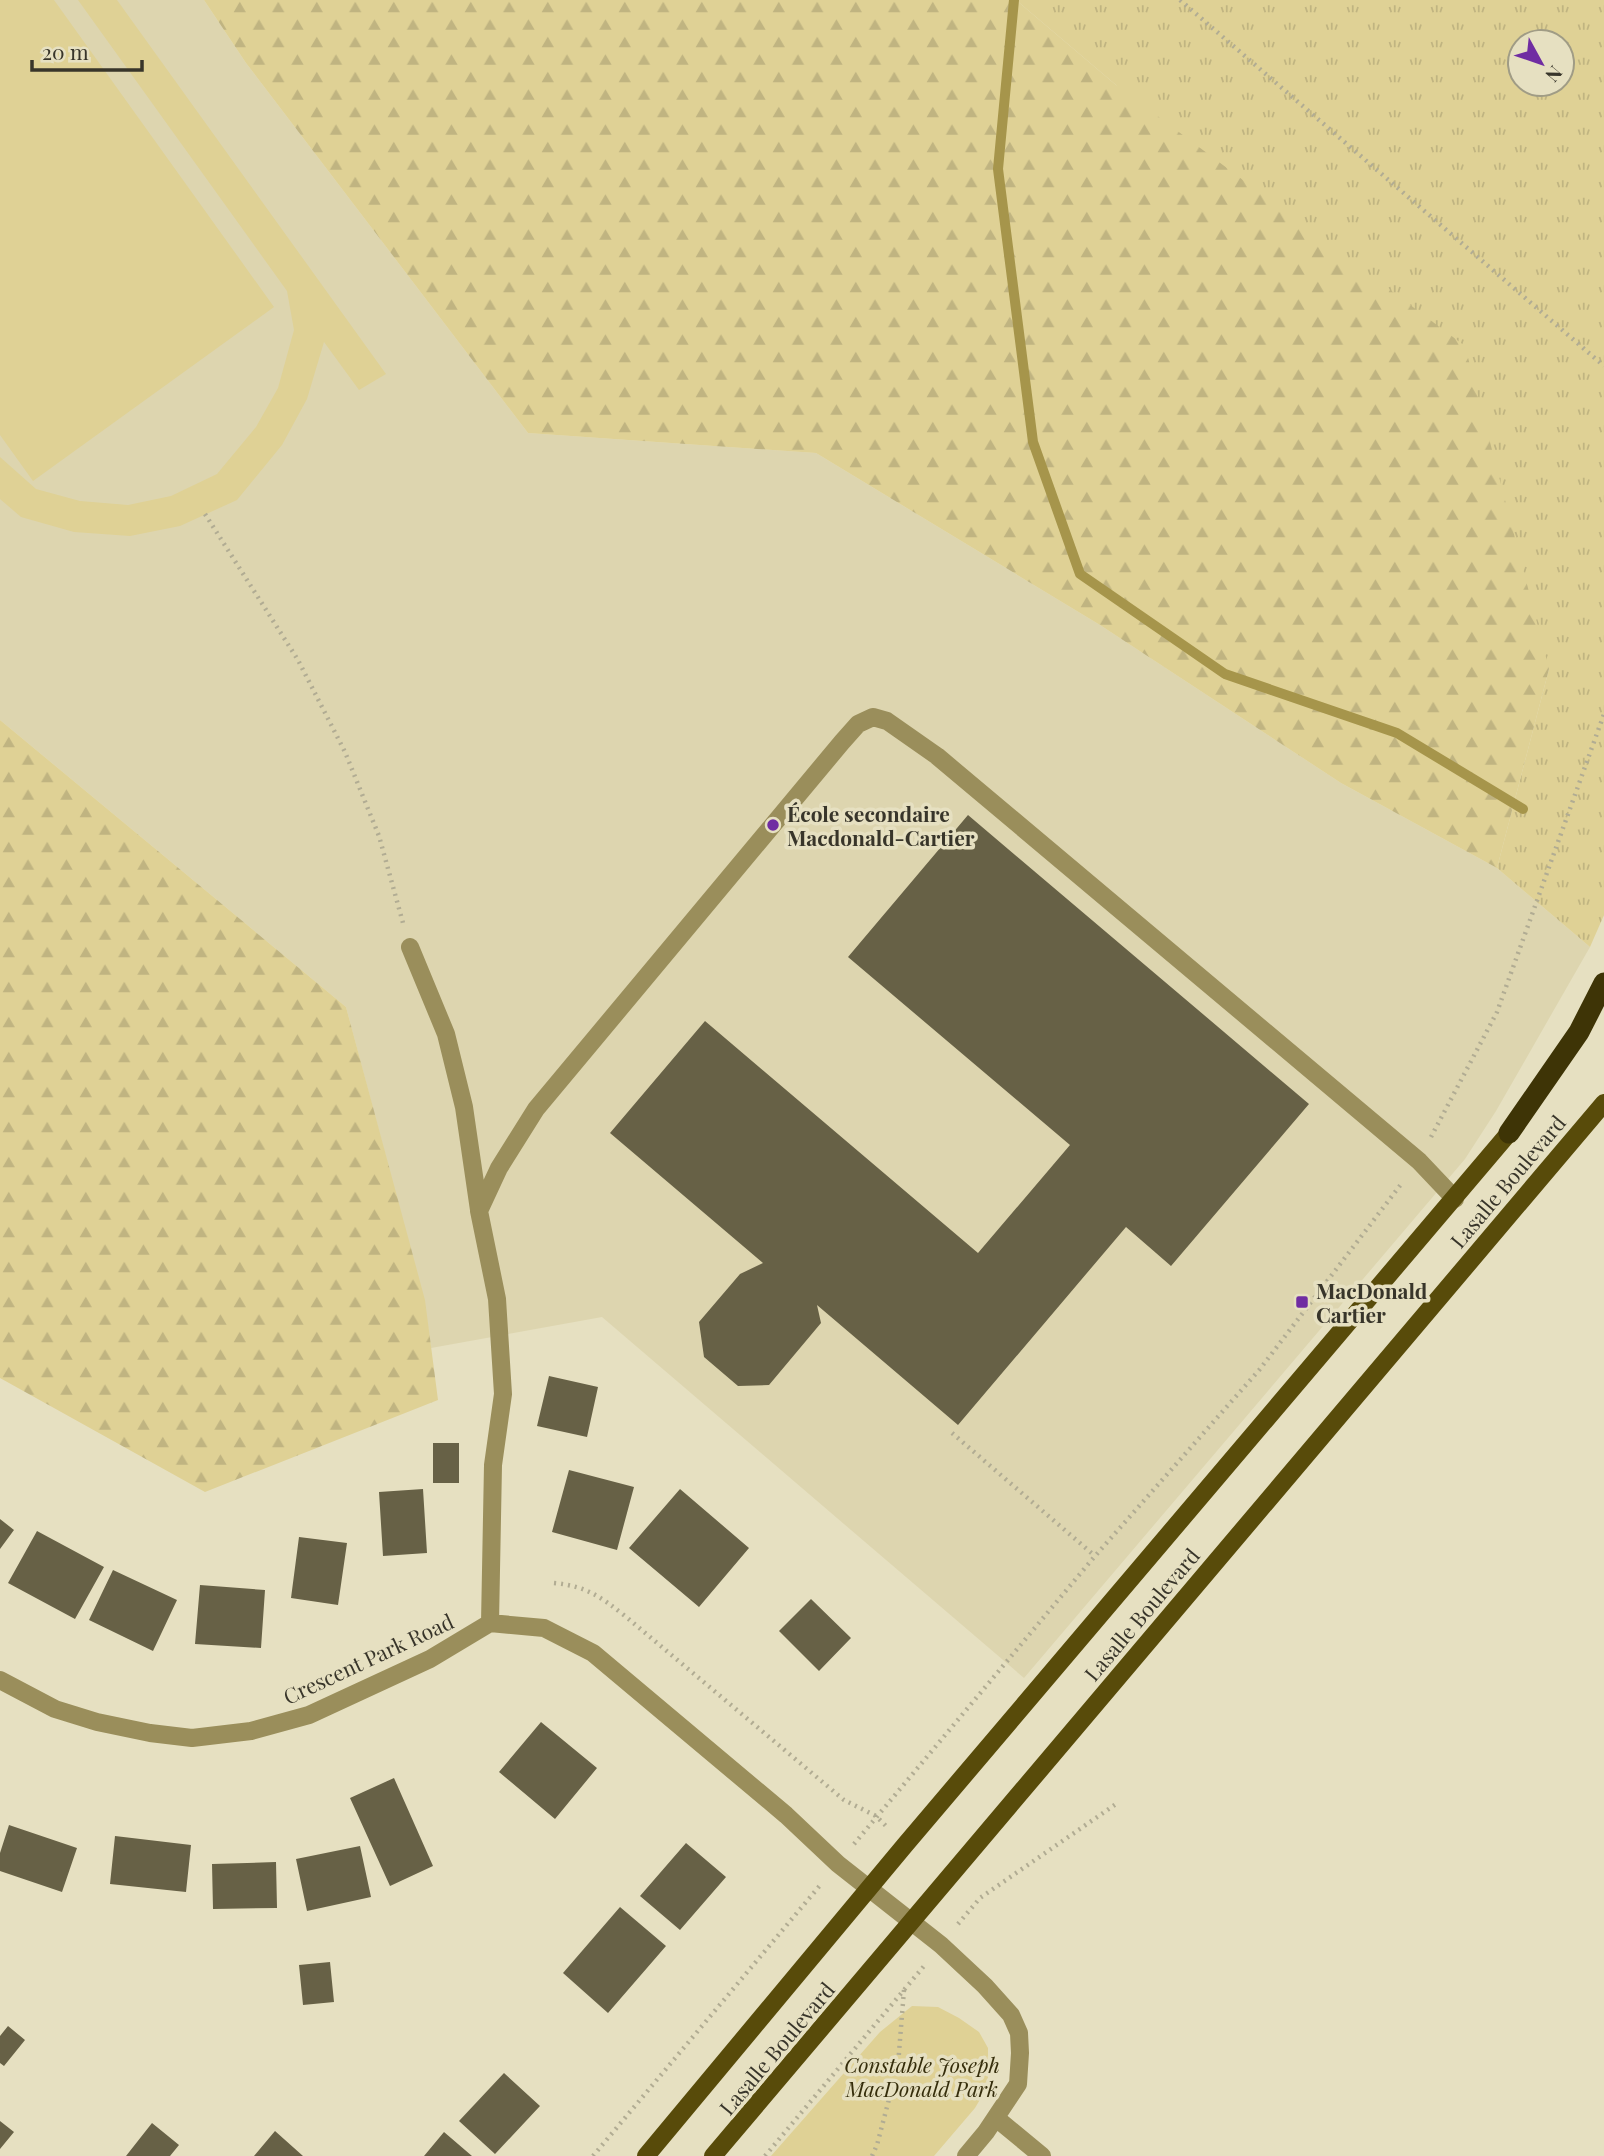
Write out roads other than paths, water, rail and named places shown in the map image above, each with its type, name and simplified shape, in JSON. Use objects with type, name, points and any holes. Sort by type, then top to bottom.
[{"type":"highway","points":[[1509,1133],[1579,1032],[1604,984]]},
{"type":"main road","name":"Lasalle Boulevard","points":[[713,2156],[1604,1102]]},
{"type":"main road","name":"Lasalle Boulevard","points":[[646,2156],[905,1845],[1509,1133]]},
{"type":"street","points":[[479,1211],[499,1168],[536,1109],[842,742],[858,724],[873,717],[887,721],[936,757],[1419,1161],[1455,1199]]},
{"type":"street","points":[[410,947],[446,1034],[464,1107],[479,1211],[497,1299],[503,1394],[494,1465],[490,1623],[544,1628],[593,1653],[786,1815],[838,1864],[912,1922],[985,1986],[1011,2015],[1019,2033],[1018,2084],[966,2156]]},
{"type":"street","name":"Crescent Park Road","points":[[0,1680],[55,1709],[97,1722],[192,1738],[251,1731],[309,1715],[430,1659],[490,1623]]},
{"type":"street","points":[[996,2118],[1042,2156]]},
{"type":"waterway","points":[[1014,0],[998,169],[1033,442],[1080,574],[1225,674],[1397,733],[1523,809]]},
{"type":"place","name":"École secondaire Macdonald-Cartier","points":[[773,825]]},
{"type":"place","name":"MacDonald Cartier","points":[[1302,1302]]},
{"type":"park label","name":"Constable Joseph MacDonald Park","points":[[922,2076]]}]
